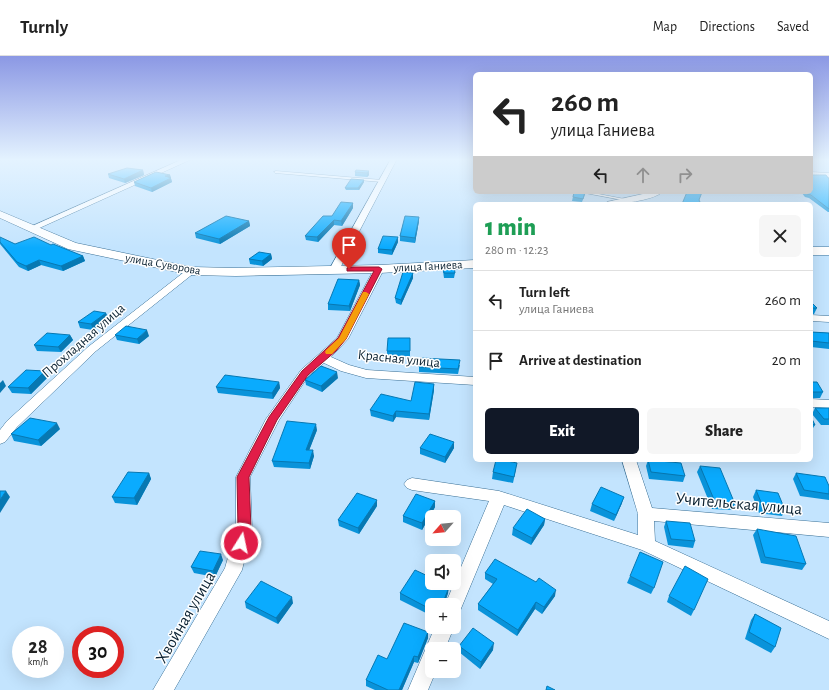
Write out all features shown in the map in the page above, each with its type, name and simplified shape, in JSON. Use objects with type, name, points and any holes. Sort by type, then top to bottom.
[{"type":"main road","name":"улица Суворова","points":[[0,214],[72,246],[191,271],[236,272],[334,270]]},
{"type":"main road","points":[[813,251],[829,251]]},
{"type":"main road","name":"улица Ганиева","points":[[334,270],[473,264]]},
{"type":"street","points":[[32,228],[122,189]]},
{"type":"street","points":[[334,270],[377,189]]},
{"type":"street","points":[[620,202],[652,194]]},
{"type":"street","name":"Хвойная улица","points":[[163,690],[234,570],[244,529],[243,477],[273,419],[305,373],[342,339],[379,269]]},
{"type":"street","name":"Прохладная улица","points":[[0,438],[12,424],[92,349],[191,271]]},
{"type":"street","points":[[813,318],[829,319]]},
{"type":"street","name":"Красная улица","points":[[322,357],[345,368],[366,374],[473,381]]},
{"type":"street","points":[[813,403],[829,404]]},
{"type":"street","points":[[630,462],[646,514],[647,545]]},
{"type":"street","points":[[412,484],[499,497],[647,545],[829,630]]},
{"type":"street","points":[[457,598],[499,497]]},
{"type":"street","name":"Учительская улица","points":[[646,514],[829,530]]},
{"type":"street","points":[[418,690],[425,674]]},
{"type":"lane","points":[[594,194],[629,200]]},
{"type":"building","points":[[813,189],[829,189],[829,209],[811,195],[807,194],[813,194]]},
{"type":"building","points":[[574,194],[584,194],[583,199],[573,197]]},
{"type":"building","points":[[686,194],[701,194],[699,200],[700,202],[683,202]]},
{"type":"building","points":[[341,202],[353,203],[341,221],[334,220],[317,237],[305,236],[323,216],[332,216]]},
{"type":"building","points":[[226,216],[249,221],[219,239],[195,233]]},
{"type":"building","points":[[405,216],[419,217],[415,238],[400,236]]},
{"type":"building","points":[[383,236],[398,237],[392,250],[378,249]]},
{"type":"building","points":[[0,237],[15,244],[34,237],[51,245],[53,244],[83,256],[61,266],[39,260],[26,266],[17,262],[0,242]]},
{"type":"building","points":[[259,252],[271,254],[262,261],[249,259]]},
{"type":"building","points":[[443,266],[454,266],[455,273],[444,273]]},
{"type":"building","points":[[403,272],[413,273],[401,300],[395,298]]},
{"type":"building","points":[[338,279],[359,280],[349,306],[328,304]]},
{"type":"building","points":[[94,311],[106,313],[91,324],[78,322]]},
{"type":"building","points":[[126,326],[147,330],[137,339],[115,335]]},
{"type":"building","points":[[813,332],[829,333],[829,343],[813,341]]},
{"type":"building","points":[[47,333],[70,335],[58,347],[34,345]]},
{"type":"building","points":[[388,338],[410,338],[410,351],[387,351]]},
{"type":"building","points":[[420,358],[460,360],[458,369],[419,367]]},
{"type":"building","points":[[321,366],[337,372],[321,386],[305,380]]},
{"type":"building","points":[[26,370],[45,371],[28,388],[8,387]]},
{"type":"building","points":[[225,375],[279,382],[272,393],[216,387]]},
{"type":"building","points":[[415,382],[434,384],[429,414],[396,411],[393,416],[370,410],[381,394],[411,401]]},
{"type":"building","points":[[813,382],[817,382],[823,392],[813,392]]},
{"type":"building","points":[[815,408],[829,408],[829,419],[824,419]]},
{"type":"building","points":[[30,418],[57,423],[38,440],[11,434]]},
{"type":"building","points":[[287,421],[316,424],[306,450],[313,450],[309,463],[272,461]]},
{"type":"building","points":[[430,434],[454,442],[445,457],[420,448]]},
{"type":"building","points":[[496,462],[517,463],[514,477],[493,472]]},
{"type":"building","points":[[648,462],[681,463],[685,476],[651,472]]},
{"type":"building","points":[[700,466],[720,468],[735,504],[715,502]]},
{"type":"building","points":[[128,472],[149,473],[134,498],[112,497]]},
{"type":"building","points":[[796,473],[825,477],[829,486],[829,494],[804,490]]},
{"type":"building","points":[[601,487],[624,497],[616,515],[592,504]]},
{"type":"building","points":[[756,490],[778,493],[785,510],[763,507]]},
{"type":"building","points":[[0,491],[6,491],[0,500]]},
{"type":"building","points":[[357,493],[377,500],[358,528],[338,520]]},
{"type":"building","points":[[416,494],[435,501],[430,510],[425,510],[425,518],[422,523],[403,516]]},
{"type":"building","points":[[527,509],[545,519],[532,538],[513,528]]},
{"type":"building","points":[[666,521],[690,523],[695,541],[671,539]]},
{"type":"building","points":[[757,529],[796,536],[806,564],[765,557]]},
{"type":"building","points":[[200,551],[221,554],[213,571],[191,567]]},
{"type":"building","points":[[640,552],[663,562],[654,588],[630,576]]},
{"type":"building","points":[[495,559],[536,582],[539,578],[556,590],[544,607],[536,602],[518,630],[478,604],[497,579],[485,573]]},
{"type":"building","points":[[685,566],[708,579],[694,610],[669,596]]},
{"type":"building","points":[[415,570],[425,575],[425,590],[448,590],[445,598],[425,598],[425,606],[400,593]]},
{"type":"building","points":[[261,581],[292,597],[276,618],[245,602]]},
{"type":"building","points":[[755,614],[781,628],[775,647],[749,632]]},
{"type":"building","points":[[404,623],[425,631],[425,634],[427,634],[418,657],[414,656],[399,690],[388,690],[366,680],[378,655],[387,659]]},
{"type":"building","points":[[473,628],[494,643],[481,662],[461,647],[461,643]]},
{"type":"building","points":[[547,686],[555,690],[546,690]]},
{"type":"slow traffic","points":[[329,352],[342,339],[366,294]]},
{"type":"route","points":[[241,543],[244,529],[243,477],[273,419],[305,373],[333,349],[342,339],[379,269],[349,269]]}]
